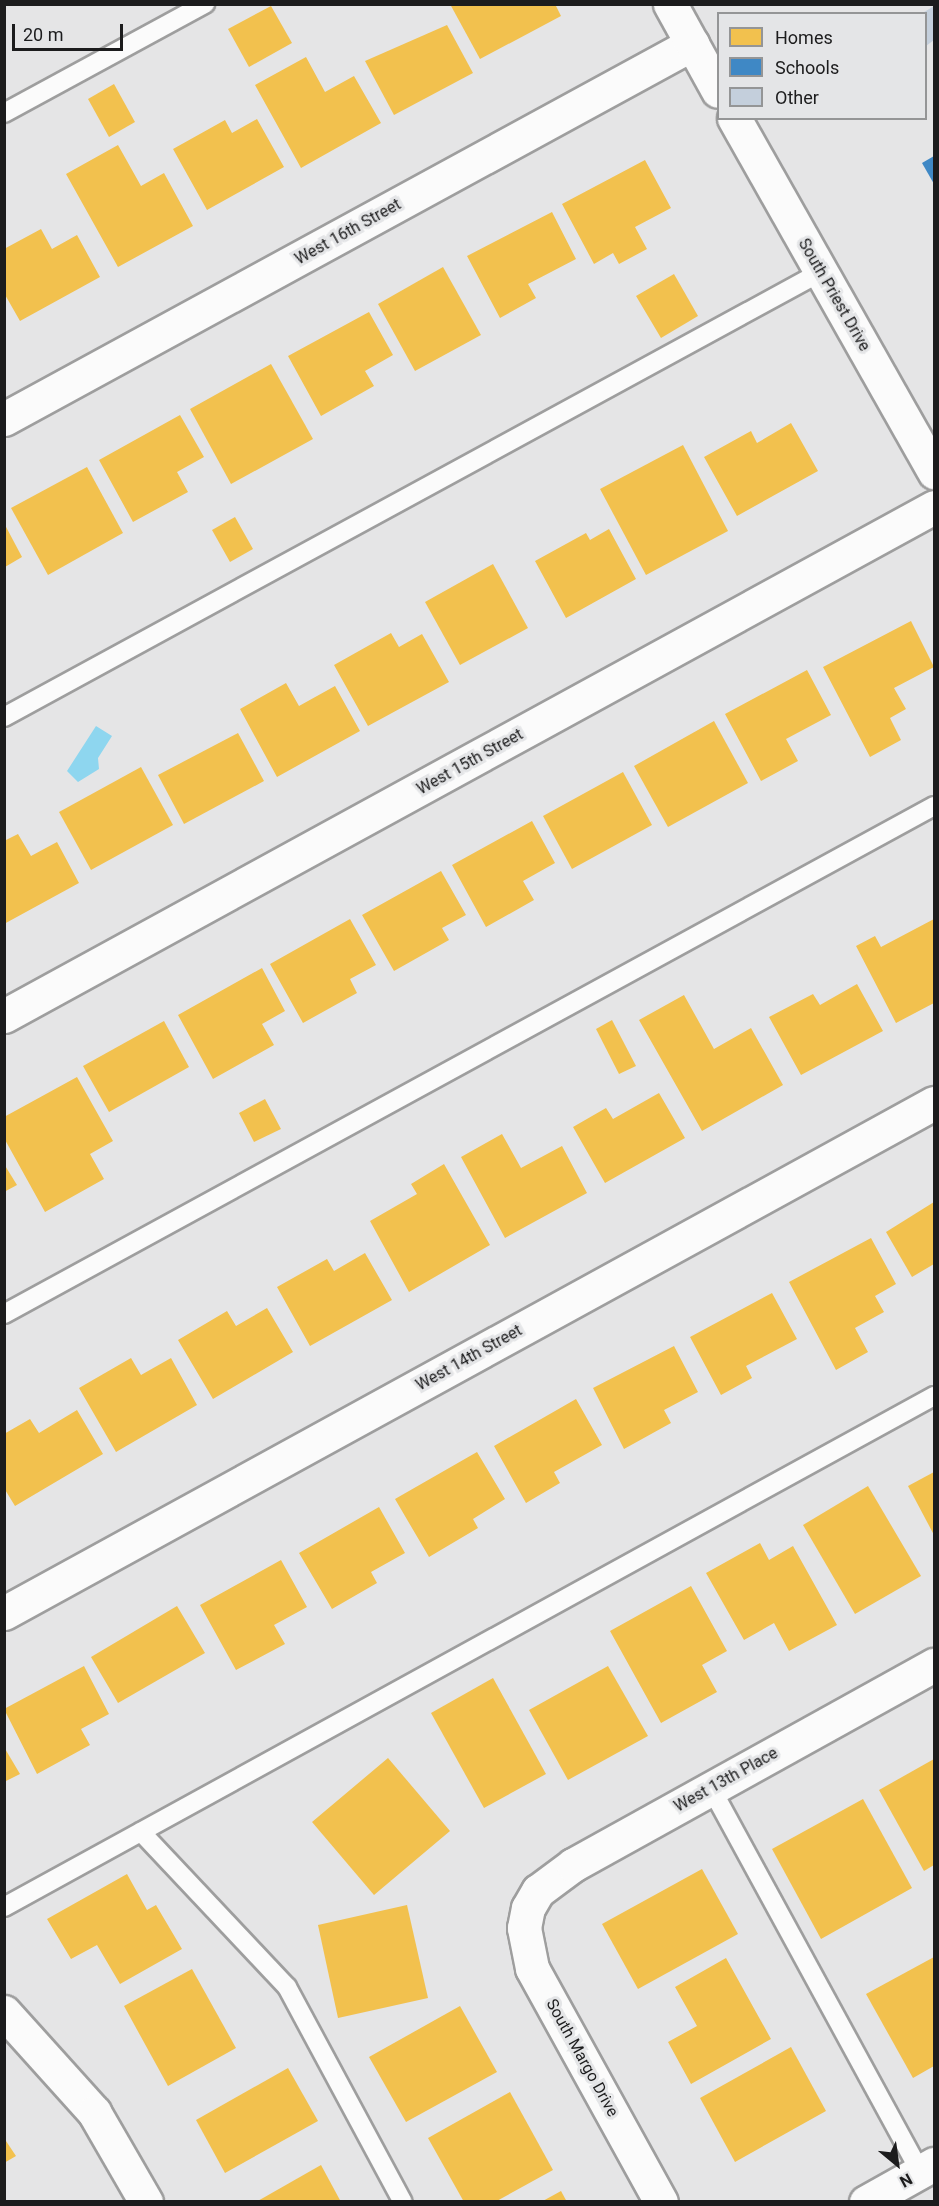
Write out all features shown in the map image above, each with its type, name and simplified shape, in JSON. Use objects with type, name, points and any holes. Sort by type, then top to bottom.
[{"type":"street","points":[[670,4],[717,89]]},
{"type":"street","name":"West 16th Street","points":[[4,419],[692,44]]},
{"type":"street","name":"South Priest Drive","points":[[735,120],[934,472]]},
{"type":"street","name":"West 15th Street","points":[[4,1016],[934,507]]},
{"type":"street","name":"West 14th Street","points":[[4,1613],[934,1102]]},
{"type":"street","name":"West 13th Place","points":[[528,1908],[555,1876],[934,1665]]},
{"type":"street","name":"South Margo Drive","points":[[528,1908],[525,1928],[532,1968],[661,2202]]},
{"type":"street","points":[[4,2012],[94,2112],[146,2202]]},
{"type":"street","points":[[866,2202],[927,2168]]},
{"type":"lane","points":[[4,113],[205,4]]},
{"type":"lane","points":[[4,717],[821,272]]},
{"type":"lane","points":[[4,1314],[934,806]]},
{"type":"lane","points":[[4,1907],[934,1396]]},
{"type":"lane","points":[[711,1788],[927,2168]]},
{"type":"lane","points":[[141,1832],[286,1988],[403,2202]]},
{"type":"water","points":[[96,726],[112,736],[98,758],[99,769],[78,782],[67,771]]},
{"type":"building: Homes","points":[[450,4],[555,4],[561,16],[480,59]]},
{"type":"building: Homes","points":[[271,6],[292,43],[249,67],[228,29]]},
{"type":"building: Homes","points":[[447,25],[473,73],[394,115],[365,61]]},
{"type":"building: Homes","points":[[306,57],[325,92],[354,76],[381,123],[301,168],[255,85]]},
{"type":"building: Homes","points":[[114,84],[135,122],[109,137],[88,99]]},
{"type":"building: Homes","points":[[257,119],[284,167],[207,210],[173,149],[225,120],[232,133]]},
{"type":"building: Homes","points":[[118,145],[141,186],[164,173],[193,226],[118,267],[66,174]]},
{"type":"building: Homes","points":[[645,160],[671,208],[635,227],[647,249],[619,264],[613,253],[594,264],[562,204]]},
{"type":"building: Homes","points":[[552,212],[576,259],[528,284],[536,298],[500,318],[467,256]]},
{"type":"building: Homes","points":[[41,229],[52,249],[77,235],[100,277],[20,321],[4,293],[4,249]]},
{"type":"building: Homes","points":[[443,267],[481,335],[415,371],[378,304]]},
{"type":"building: Homes","points":[[674,274],[698,316],[661,338],[636,296]]},
{"type":"building: Homes","points":[[369,312],[393,355],[365,371],[374,386],[321,416],[288,356]]},
{"type":"building: Homes","points":[[271,364],[313,439],[231,484],[190,409]]},
{"type":"building: Homes","points":[[180,415],[204,457],[177,472],[188,492],[133,522],[99,460]]},
{"type":"building: Homes","points":[[791,423],[818,471],[737,516],[704,457],[751,431],[757,443]]},
{"type":"building: Homes","points":[[683,445],[728,531],[646,575],[600,489]]},
{"type":"building: Homes","points":[[87,467],[123,533],[48,575],[11,508]]},
{"type":"building: Homes","points":[[235,517],[253,549],[230,562],[212,530]]},
{"type":"building: Homes","points":[[5,525],[22,557],[5,567]]},
{"type":"building: Homes","points":[[609,529],[636,579],[566,618],[535,561],[586,533],[590,540]]},
{"type":"building: Homes","points":[[493,564],[528,628],[460,665],[425,602]]},
{"type":"building: Homes","points":[[911,621],[934,667],[894,688],[906,709],[890,718],[901,740],[870,757],[823,667]]},
{"type":"building: Homes","points":[[391,633],[399,647],[422,634],[449,682],[368,726],[334,665]]},
{"type":"building: Homes","points":[[807,670],[831,715],[786,739],[798,761],[761,781],[725,714]]},
{"type":"building: Homes","points":[[286,683],[299,706],[335,686],[360,731],[277,777],[240,709]]},
{"type":"building: Homes","points":[[714,721],[748,783],[668,827],[634,766]]},
{"type":"building: Homes","points":[[238,733],[264,781],[184,824],[158,775]]},
{"type":"building: Homes","points":[[141,767],[173,825],[91,870],[59,812]]},
{"type":"building: Homes","points":[[623,772],[652,825],[572,869],[543,816]]},
{"type":"building: Homes","points":[[532,821],[555,863],[523,881],[534,900],[486,927],[452,865]]},
{"type":"building: Homes","points":[[18,834],[31,856],[57,842],[79,883],[4,924],[4,841]]},
{"type":"building: Homes","points":[[441,871],[466,915],[442,928],[449,940],[394,971],[362,915]]},
{"type":"building: Homes","points":[[350,919],[376,965],[350,979],[357,993],[303,1023],[270,964]]},
{"type":"building: Homes","points":[[934,919],[934,1003],[896,1023],[856,946],[875,936],[881,947]]},
{"type":"building: Homes","points":[[262,968],[285,1011],[262,1024],[274,1045],[213,1079],[178,1015]]},
{"type":"building: Homes","points":[[857,984],[883,1031],[801,1075],[769,1017],[813,994],[820,1005]]},
{"type":"building: Homes","points":[[684,995],[714,1049],[751,1028],[783,1085],[702,1131],[639,1020]]},
{"type":"building: Homes","points":[[612,1020],[636,1066],[619,1074],[596,1029]]},
{"type":"building: Homes","points":[[164,1021],[189,1067],[109,1112],[83,1066]]},
{"type":"building: Homes","points":[[77,1077],[113,1141],[90,1154],[104,1179],[45,1212],[4,1138],[4,1117]]},
{"type":"building: Homes","points":[[659,1093],[685,1138],[605,1183],[573,1127],[606,1108],[613,1119]]},
{"type":"building: Homes","points":[[265,1099],[281,1129],[254,1142],[239,1113]]},
{"type":"building: Homes","points":[[502,1134],[521,1168],[562,1146],[587,1193],[505,1238],[461,1157]]},
{"type":"building: Homes","points":[[4,1164],[17,1185],[4,1192]]},
{"type":"building: Homes","points":[[444,1164],[490,1245],[409,1292],[370,1221],[417,1194],[411,1184]]},
{"type":"building: Homes","points":[[934,1202],[934,1264],[912,1277],[886,1232]]},
{"type":"building: Homes","points":[[871,1238],[896,1284],[875,1296],[884,1312],[855,1328],[868,1352],[836,1370],[789,1282]]},
{"type":"building: Homes","points":[[365,1253],[392,1300],[310,1346],[277,1287],[327,1259],[334,1271]]},
{"type":"building: Homes","points":[[772,1293],[797,1339],[746,1366],[752,1378],[721,1395],[690,1337]]},
{"type":"building: Homes","points":[[267,1308],[293,1352],[213,1399],[178,1340],[227,1311],[236,1326]]},
{"type":"building: Homes","points":[[674,1346],[698,1392],[664,1410],[671,1423],[624,1449],[593,1388]]},
{"type":"building: Homes","points":[[131,1358],[141,1375],[171,1358],[197,1405],[116,1452],[79,1388]]},
{"type":"building: Homes","points":[[576,1399],[602,1445],[554,1472],[560,1483],[526,1503],[494,1446]]},
{"type":"building: Homes","points":[[77,1410],[103,1454],[15,1506],[4,1488],[4,1434],[30,1419],[39,1433]]},
{"type":"building: Homes","points":[[477,1452],[505,1499],[473,1519],[478,1528],[429,1557],[395,1499]]},
{"type":"building: Homes","points":[[934,1472],[934,1535],[908,1486]]},
{"type":"building: Homes","points":[[868,1486],[921,1576],[855,1614],[803,1525]]},
{"type":"building: Homes","points":[[379,1507],[405,1553],[371,1572],[377,1583],[332,1609],[299,1553]]},
{"type":"building: Homes","points":[[760,1543],[769,1560],[793,1546],[837,1625],[789,1651],[774,1623],[744,1640],[706,1573]]},
{"type":"building: Homes","points":[[281,1560],[307,1607],[274,1625],[285,1644],[236,1670],[200,1605]]},
{"type":"building: Homes","points":[[691,1586],[727,1651],[702,1665],[717,1692],[661,1723],[610,1631]]},
{"type":"building: Homes","points":[[177,1606],[205,1653],[118,1703],[91,1657]]},
{"type":"building: Homes","points":[[84,1666],[109,1714],[81,1729],[90,1745],[37,1774],[4,1709]]},
{"type":"building: Homes","points":[[608,1666],[648,1736],[568,1780],[529,1710]]},
{"type":"building: Homes","points":[[493,1678],[546,1774],[484,1808],[431,1713]]},
{"type":"building: Homes","points":[[4,1747],[20,1774],[4,1782]]},
{"type":"building: Homes","points":[[388,1758],[450,1831],[374,1895],[312,1822]]},
{"type":"building: Homes","points":[[934,1759],[934,1865],[924,1871],[879,1790]]},
{"type":"building: Homes","points":[[863,1799],[912,1888],[821,1939],[772,1849]]},
{"type":"building: Homes","points":[[702,1869],[738,1934],[638,1989],[602,1924]]},
{"type":"building: Homes","points":[[127,1874],[147,1910],[156,1905],[182,1949],[120,1984],[97,1945],[71,1959],[47,1919]]},
{"type":"building: Homes","points":[[407,1905],[428,1998],[338,2018],[318,1925]]},
{"type":"building: Homes","points":[[934,1957],[934,2066],[913,2078],[866,1994]]},
{"type":"building: Homes","points":[[726,1958],[771,2039],[691,2084],[668,2042],[697,2026],[675,1987]]},
{"type":"building: Homes","points":[[192,1969],[236,2048],[168,2086],[124,2006]]},
{"type":"building: Homes","points":[[460,2006],[497,2072],[406,2122],[369,2057]]},
{"type":"building: Homes","points":[[791,2047],[826,2111],[735,2162],[700,2098]]},
{"type":"building: Homes","points":[[288,2068],[318,2121],[225,2173],[196,2120]]},
{"type":"building: Homes","points":[[510,2092],[553,2170],[495,2202],[464,2202],[428,2138]]},
{"type":"building: Homes","points":[[4,2138],[16,2156],[4,2163]]},
{"type":"building: Homes","points":[[321,2165],[341,2202],[256,2202]]},
{"type":"building: Homes","points":[[561,2191],[567,2202],[541,2202]]},
{"type":"building: Schools","points":[[934,156],[934,184],[922,163]]},
{"type":"building: Other","points":[[934,6],[934,40],[927,45],[927,12],[924,12]]}]
